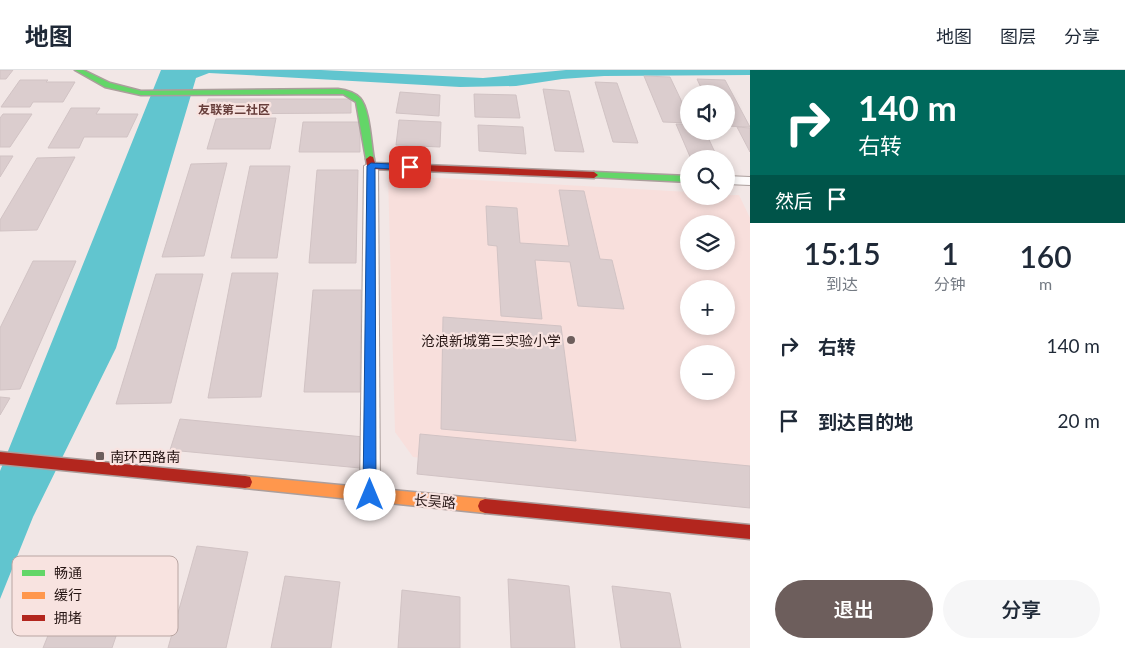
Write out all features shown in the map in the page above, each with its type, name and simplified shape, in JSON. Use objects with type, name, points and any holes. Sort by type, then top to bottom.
[{"type":"street","points":[[78,70],[106,85],[126,91],[200,93],[338,91],[351,93],[358,98],[371,166],[370,495]]},
{"type":"street","points":[[371,166],[680,179]]},
{"type":"street","points":[[735,180],[750,181]]},
{"type":"street","name":"长吴路","points":[[0,458],[750,532]]},
{"type":"shaded area","name":"沧浪新城第三实验小学","points":[[388,175],[680,191],[680,205],[735,205],[735,195],[739,195],[750,218],[750,493],[413,457],[395,432]]},
{"type":"water","points":[[161,70],[321,70],[483,78],[566,70],[750,70],[750,75],[604,76],[562,79],[516,86],[460,87],[209,73],[196,78],[116,348],[33,517],[17,556],[12,556],[12,569],[0,599],[0,471]]},
{"type":"building","points":[[0,70],[13,70],[6,79],[0,79]]},
{"type":"building","points":[[644,76],[670,77],[680,98],[680,123],[663,122]]},
{"type":"building","points":[[697,79],[725,80],[728,85],[700,85]]},
{"type":"building","points":[[20,80],[75,82],[63,102],[33,102],[30,107],[1,107]]},
{"type":"building","points":[[595,82],[617,83],[638,143],[613,142]]},
{"type":"building","points":[[543,89],[569,91],[584,152],[555,151]]},
{"type":"building","points":[[400,92],[440,95],[439,116],[396,113]]},
{"type":"building","points":[[474,94],[516,95],[520,118],[475,117]]},
{"type":"building","points":[[208,99],[351,99],[351,113],[204,114]]},
{"type":"building","points":[[735,99],[750,127],[735,126]]},
{"type":"building","points":[[71,108],[100,108],[96,114],[138,114],[127,137],[84,137],[79,148],[48,148]]},
{"type":"building","points":[[3,114],[32,114],[10,147],[0,147],[0,118]]},
{"type":"building","points":[[276,118],[270,149],[207,149],[216,119]]},
{"type":"building","points":[[399,120],[441,122],[440,147],[396,145]]},
{"type":"building","points":[[303,122],[360,122],[360,152],[299,152]]},
{"type":"building","points":[[676,124],[680,124],[680,133]]},
{"type":"building","points":[[478,125],[523,127],[526,154],[479,151]]},
{"type":"building","points":[[737,127],[750,128],[750,152]]},
{"type":"building","points":[[683,140],[709,140],[714,150],[687,150]]},
{"type":"building","points":[[0,156],[13,156],[0,177]]},
{"type":"building","points":[[75,157],[37,230],[0,231],[0,220],[37,158]]},
{"type":"building","points":[[227,163],[204,256],[162,257],[191,164]]},
{"type":"building","points":[[250,166],[290,166],[277,258],[231,258]]},
{"type":"building","points":[[317,170],[358,170],[356,263],[309,263]]},
{"type":"building","points":[[559,190],[584,191],[600,259],[612,260],[624,309],[578,306],[570,262],[535,260],[542,319],[501,316],[497,246],[488,245],[486,206],[517,208],[520,243],[569,246]]},
{"type":"building","points":[[33,261],[76,261],[20,389],[0,390],[0,328]]},
{"type":"building","points":[[232,273],[278,273],[261,397],[208,398]]},
{"type":"building","points":[[156,274],[203,274],[171,403],[116,404]]},
{"type":"building","points":[[313,290],[361,290],[360,392],[304,392]]},
{"type":"building","points":[[443,317],[561,326],[576,441],[441,429]]},
{"type":"building","points":[[0,397],[10,398],[0,415]]},
{"type":"building","points":[[180,419],[364,437],[360,468],[170,450]]},
{"type":"building","points":[[420,434],[750,466],[750,508],[417,474]]},
{"type":"building","points":[[197,546],[248,552],[226,648],[168,648],[171,636],[178,636],[178,613]]},
{"type":"building","points":[[285,576],[340,582],[331,648],[271,648]]},
{"type":"building","points":[[508,579],[569,586],[575,648],[511,648]]},
{"type":"building","points":[[612,586],[670,593],[681,648],[621,648]]},
{"type":"building","points":[[402,590],[460,597],[460,648],[398,648]]},
{"type":"building","points":[[48,636],[116,636],[112,648],[43,648]]},
{"type":"traffic: fast","points":[[78,70],[108,85],[141,93],[338,91],[346,93],[355,97],[361,106],[370,159]]},
{"type":"traffic: fast","points":[[594,175],[680,179]]},
{"type":"traffic: slow","points":[[245,482],[485,506]]},
{"type":"traffic: jam","points":[[370,159],[371,166],[594,175]]},
{"type":"traffic: jam","points":[[0,458],[245,482]]},
{"type":"traffic: jam","points":[[485,506],[750,532]]},
{"type":"place","name":"沧浪新城第三实验小学","points":[[571,340]]},
{"type":"place","name":"南环西路南","points":[[100,456]]},
{"type":"district","name":"友联第二社区","points":[[234,109]]},
{"type":"route","points":[[370,495],[371,166],[410,167]]}]
